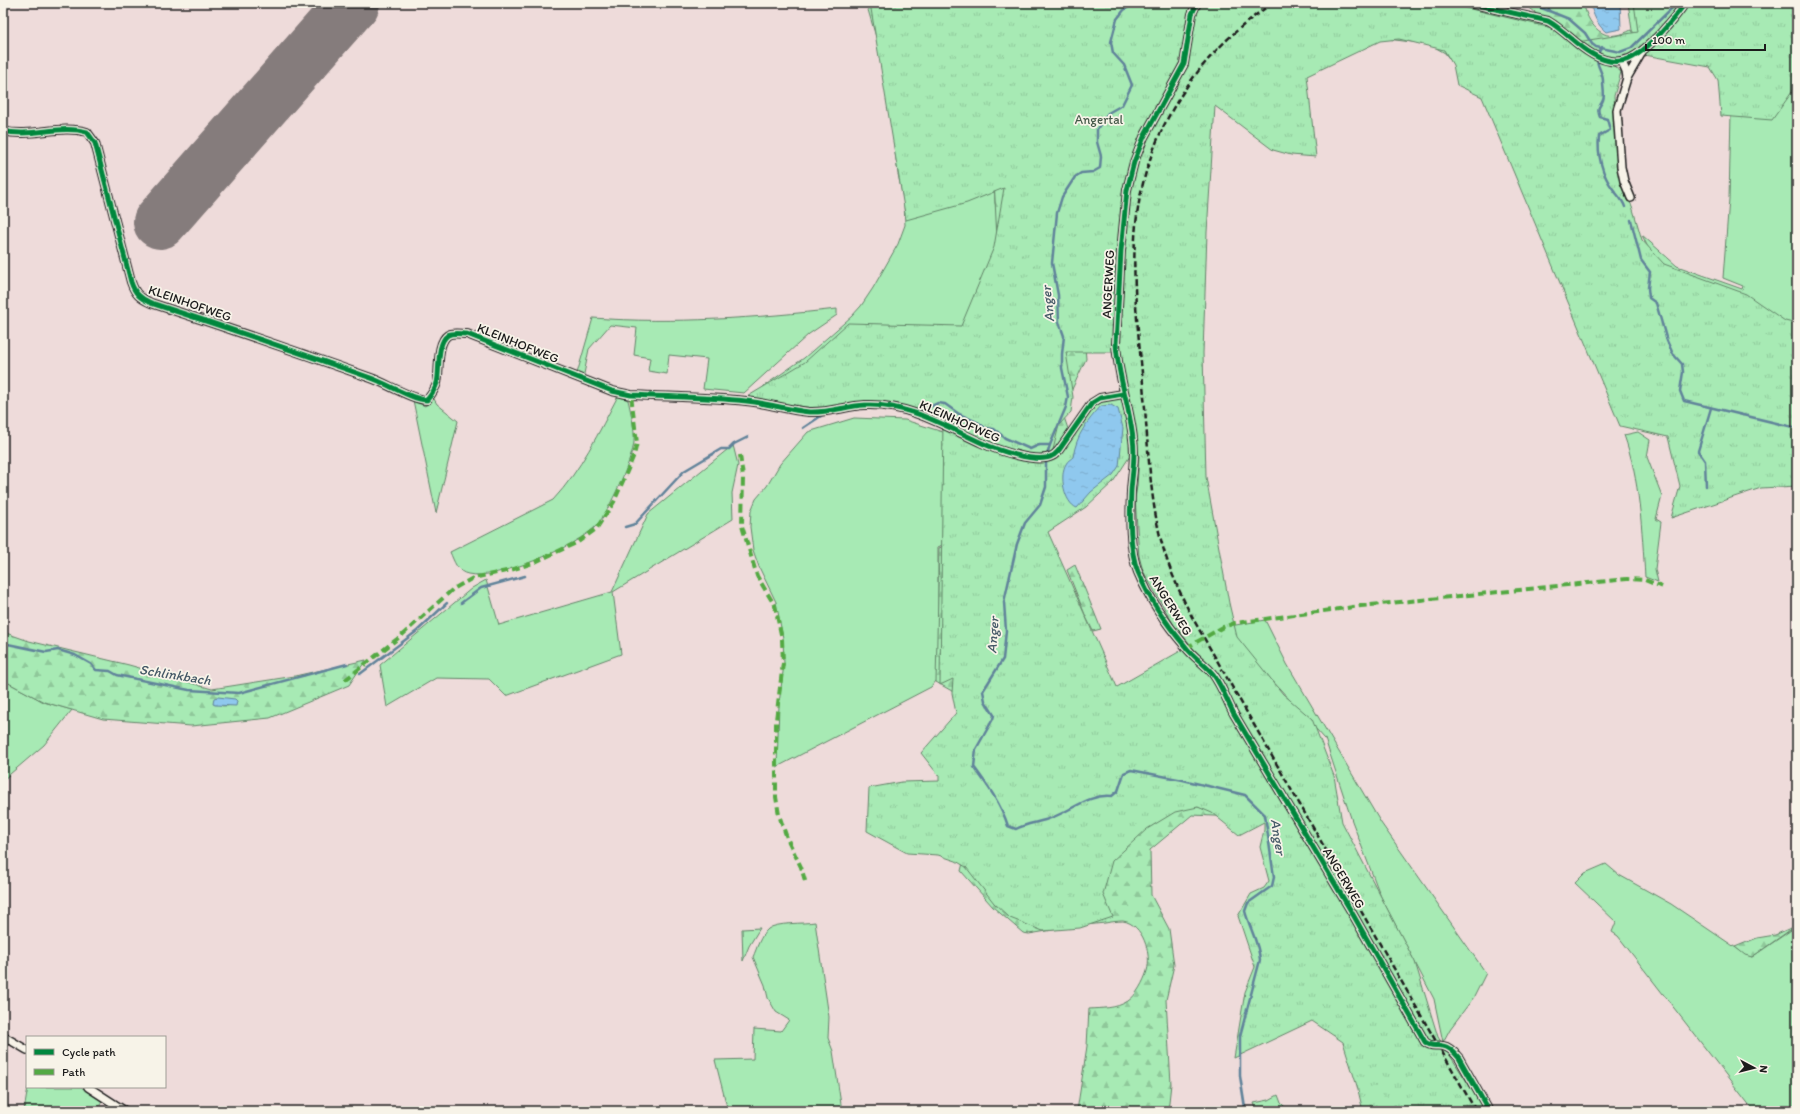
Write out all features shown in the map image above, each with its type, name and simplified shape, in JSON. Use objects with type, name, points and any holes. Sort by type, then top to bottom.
[{"type":"street","name":"ANGERWEG","points":[[1197,3],[1192,14],[1184,64],[1144,137],[1134,162],[1127,190],[1121,251],[1116,344],[1117,365],[1133,439],[1134,459],[1131,491],[1134,557],[1138,571],[1148,591],[1178,638],[1213,674],[1234,714],[1351,911],[1425,1042],[1433,1047],[1444,1046],[1454,1052],[1459,1058],[1489,1111]]},
{"type":"street","points":[[1469,3],[1548,21],[1557,26],[1592,54],[1601,58],[1622,62],[1631,59],[1642,52],[1676,17],[1685,3]]},
{"type":"street","points":[[1631,198],[1624,181],[1621,167],[1618,110],[1627,78],[1642,52]]},
{"type":"street","points":[[1622,62],[1627,78]]},
{"type":"street","name":"KLEINHOFWEG","points":[[3,131],[33,133],[73,129],[87,132],[95,143],[130,282],[135,292],[141,298],[151,303],[227,327],[295,353],[382,382],[419,400],[427,400],[437,383],[440,350],[444,340],[449,335],[457,333],[467,334],[612,391],[631,395],[747,401],[808,412],[821,412],[864,405],[881,405],[918,414],[1011,455],[1042,458],[1052,456],[1059,450],[1082,414],[1092,403],[1105,396],[1123,394]]},
{"type":"street","points":[[3,1036],[26,1049]]},
{"type":"street","points":[[90,1088],[125,1111]]},
{"type":"green space","points":[[866,3],[1098,3],[1072,191],[1086,359],[1062,411],[1069,432],[1002,609],[1110,783],[1234,817],[1192,815],[1150,850],[1151,895],[1169,929],[1174,965],[1166,1000],[1171,1084],[1168,1111],[1077,1111],[1087,1046],[1089,1009],[1114,1007],[1128,1001],[1134,996],[1147,971],[1147,948],[1141,934],[1136,928],[1130,923],[1121,921],[1076,926],[1029,934],[1023,933],[993,907],[961,871],[970,834],[966,699],[936,682],[939,548],[999,519],[1034,456],[935,410],[924,415],[911,410],[943,398],[998,260],[994,179],[904,203],[898,174],[885,81],[876,37]]},
{"type":"green space","name":"Angertal","points":[[870,3],[1445,3],[1552,28],[1571,43],[1638,32],[1634,3],[1797,3],[1797,85],[1772,120],[1721,116],[1718,80],[1710,67],[1634,53],[1627,61],[1608,61],[1621,72],[1614,96],[1620,184],[1632,206],[1642,240],[1664,264],[1746,294],[1785,321],[1797,324],[1797,486],[1761,488],[1671,518],[1680,486],[1668,437],[1620,426],[1482,97],[1457,85],[1453,65],[1444,50],[1399,39],[1380,41],[1307,76],[1316,157],[1291,155],[1273,150],[1215,106],[1207,232],[1203,353],[1206,477],[1229,603],[1237,637],[1283,694],[1312,719],[1334,776],[1342,822],[1415,962],[1438,1037],[1486,1111],[1363,1111],[1343,1042],[1312,1021],[1234,1058],[1245,992],[1255,967],[1238,916],[1251,894],[1264,888],[1269,881],[1260,847],[1264,830],[1264,822],[1239,835],[1212,813],[1198,807],[1175,812],[1147,829],[1112,861],[1103,894],[1113,917],[1080,928],[1043,931],[1010,918],[994,903],[966,867],[956,861],[938,855],[907,853],[867,831],[869,788],[902,782],[939,781],[939,776],[921,753],[956,713],[952,693],[953,679],[940,685],[943,419],[898,404],[869,403],[833,411],[745,398],[805,362],[848,323],[961,326],[994,247],[1004,188],[967,203],[906,220]],"holes":[[[1066,352],[1114,352],[1119,392],[1099,396],[1052,454],[1059,425],[1071,412],[1073,397]],[[1139,454],[1135,498],[1139,556],[1143,571],[1175,627],[1191,645],[1117,687],[1048,532],[1086,507],[1113,482],[1130,456]]]},
{"type":"green space","points":[[1334,3],[1465,3],[1533,18],[1535,12],[1523,3],[1584,3],[1590,21],[1599,31],[1610,35],[1620,34],[1631,30],[1641,49],[1456,68],[1445,53],[1429,44],[1378,38]]},
{"type":"green space","points":[[1628,3],[1670,3],[1636,37],[1632,30]]},
{"type":"green space","points":[[1797,82],[1797,406],[1720,395],[1642,235],[1677,266],[1742,289],[1743,286],[1723,278],[1729,199],[1731,114]]},
{"type":"green space","points":[[994,178],[995,203],[1043,371],[911,410],[897,406],[807,410],[761,400],[757,394],[764,386],[804,358],[852,316],[861,306],[898,244],[905,225],[904,203]]},
{"type":"green space","points":[[837,309],[837,315],[809,334],[744,393],[703,389],[707,359],[669,355],[667,374],[648,371],[650,358],[634,355],[637,328],[610,325],[589,349],[583,379],[576,377],[593,318],[623,320],[715,319]]},
{"type":"green space","points":[[618,396],[628,400],[633,426],[633,450],[619,485],[602,519],[597,525],[573,542],[555,552],[516,567],[481,575],[468,574],[461,571],[456,566],[450,552],[553,500],[581,463]]},
{"type":"green space","points":[[434,399],[437,404],[458,421],[436,513],[413,400],[425,406]]},
{"type":"green space","points":[[854,418],[905,420],[946,433],[997,519],[938,547],[938,671],[937,680],[931,687],[777,767],[779,704],[784,664],[783,638],[776,602],[759,567],[753,550],[750,527],[751,511],[756,499],[767,486],[780,464],[808,432]]},
{"type":"green space","points":[[1638,432],[1650,440],[1647,457],[1662,496],[1656,519],[1661,522],[1655,569],[1658,582],[1645,577],[1637,487],[1634,470],[1624,435]]},
{"type":"green space","points":[[733,445],[738,465],[732,493],[733,519],[613,592],[621,654],[506,696],[489,679],[436,678],[387,707],[380,665],[472,588],[486,580],[499,625],[612,592],[648,514]]},
{"type":"green space","points":[[1075,565],[1101,629],[1093,631],[1086,617],[1067,570]]},
{"type":"green space","points":[[1265,620],[1287,664],[1381,823],[1486,973],[1474,997],[1450,1029],[1443,1042],[1434,999],[1381,897],[1352,821],[1325,739],[1224,627]]},
{"type":"green space","points":[[3,632],[29,641],[129,665],[212,689],[295,676],[366,660],[349,685],[270,718],[191,726],[103,719],[44,702],[3,680]]},
{"type":"green space","points":[[3,680],[44,702],[72,710],[44,745],[3,780]]},
{"type":"green space","points":[[1606,864],[1619,875],[1671,904],[1745,954],[1752,957],[1797,926],[1797,1111],[1754,1111],[1618,936],[1612,932],[1616,922],[1575,883],[1585,873]]},
{"type":"green space","points":[[815,922],[829,1017],[828,1038],[833,1051],[842,1111],[728,1111],[715,1060],[753,1059],[754,1029],[781,1031],[789,1020],[776,1012],[768,998],[765,985],[753,957],[759,942],[768,929],[777,925]]},
{"type":"green space","points":[[1797,925],[1752,957],[1745,955],[1735,947],[1757,938],[1775,935]]},
{"type":"green space","points":[[760,928],[749,946],[743,961],[742,929]]},
{"type":"green space","points":[[28,1088],[83,1088],[102,1100],[98,1111],[24,1111]]},
{"type":"green space","points":[[1278,1095],[1281,1103],[1288,1110],[1295,1111],[1257,1111],[1254,1103],[1269,1100]]},
{"type":"water","points":[[1590,3],[1620,3],[1621,29],[1606,32],[1596,19]]},
{"type":"water","points":[[1111,405],[1118,409],[1123,428],[1119,466],[1113,475],[1091,492],[1077,508],[1069,501],[1066,495],[1063,481],[1064,469],[1067,462],[1073,457],[1077,442],[1087,424],[1101,406]]},
{"type":"water","points":[[214,698],[235,699],[237,701],[236,706],[213,704]]},
{"type":"waterway","name":"Anger","points":[[1047,455],[1066,407],[1068,397],[1062,368],[1064,336],[1059,322],[1058,295],[1052,263],[1057,213],[1062,197],[1075,177],[1081,173],[1093,172],[1100,168],[1101,156],[1097,142],[1097,129],[1108,113],[1122,105],[1132,85],[1124,65],[1113,53],[1111,42],[1117,19],[1124,10],[1135,3]]},
{"type":"waterway","name":"Anger","points":[[1529,3],[1569,19],[1585,33],[1592,44],[1596,47],[1620,52],[1631,48],[1672,8],[1675,3]]},
{"type":"waterway","name":"Anger","points":[[1548,3],[1549,11]]},
{"type":"waterway","points":[[1602,47],[1597,58],[1597,62],[1602,73],[1604,96],[1598,111],[1600,117],[1607,119],[1610,130],[1599,136],[1601,164],[1609,183],[1625,207]]},
{"type":"waterway","points":[[1631,220],[1641,260],[1650,272],[1648,288],[1649,298],[1656,303],[1667,341],[1673,354],[1682,364],[1683,372],[1680,391],[1684,401],[1797,428]]},
{"type":"waterway","name":"Schlinkbach","points":[[921,411],[938,403],[945,404],[959,414],[979,423],[985,428],[994,429],[1005,438],[1030,449],[1039,445],[1050,445]]},
{"type":"waterway","points":[[1706,486],[1705,461],[1698,451],[1711,408]]},
{"type":"waterway","name":"Schlinkbach","points":[[900,412],[910,415]]},
{"type":"waterway","name":"Schlinkbach","points":[[803,428],[824,414]]},
{"type":"waterway","name":"Schlinkbach","points":[[625,527],[635,524],[684,471],[721,449],[729,449],[734,444],[748,437]]},
{"type":"waterway","name":"Anger","points":[[1046,460],[1046,487],[1040,505],[1025,523],[1017,544],[1004,602],[1006,631],[1003,659],[983,691],[985,701],[994,715],[976,749],[974,767],[998,803],[1008,826],[1016,829],[1053,817],[1086,801],[1103,796],[1112,796],[1118,791],[1124,773],[1131,770],[1183,780],[1245,795],[1265,815],[1274,877],[1272,886],[1248,903],[1245,911],[1258,947],[1260,960],[1240,1036],[1240,1076],[1245,1108],[1248,1111]]},
{"type":"waterway","name":"Schlinkbach","points":[[461,603],[481,588],[525,576]]},
{"type":"waterway","name":"Schlinkbach","points":[[360,674],[417,631],[447,603]]},
{"type":"waterway","name":"Schlinkbach","points":[[3,643],[46,652],[58,650],[75,655],[91,664],[96,670],[110,671],[117,675],[189,690],[239,693],[347,664]]},
{"type":"runway","points":[[160,222],[353,3]]},
{"type":"railway","points":[[1273,3],[1244,24],[1218,48],[1195,75],[1176,104],[1160,135],[1147,167],[1139,202],[1134,258],[1135,297],[1149,466],[1156,519],[1170,568],[1192,617],[1476,1111]]},
{"type":"marked path","points":[[345,680],[401,636],[453,589],[473,578],[511,570],[533,563],[578,542],[596,529],[614,502],[634,455],[637,443],[631,395]]},
{"type":"marked path","points":[[740,455],[743,477],[742,526],[757,576],[775,606],[782,639],[783,663],[776,720],[776,797],[779,815],[787,838],[801,867],[806,884]]},
{"type":"marked path","points":[[1186,648],[1223,627],[1235,623],[1361,606],[1627,579],[1645,580],[1662,587]]},
{"type":"cycle path","points":[[1197,3],[1192,14],[1184,64],[1144,137],[1134,162],[1127,190],[1121,251],[1116,344],[1119,368],[1134,446],[1130,521],[1135,563],[1147,592],[1165,620],[1188,650],[1210,670],[1216,679],[1234,714],[1351,911],[1425,1042],[1427,1044],[1446,1047],[1456,1054],[1489,1111]]},
{"type":"cycle path","points":[[1469,3],[1548,21],[1592,54],[1612,61],[1630,59],[1645,49],[1667,26],[1685,3]]},
{"type":"cycle path","points":[[3,131],[24,133],[66,129],[87,132],[95,143],[131,282],[136,293],[144,299],[151,303],[377,380],[421,399],[427,400],[435,388],[438,378],[439,358],[442,344],[448,335],[455,333],[467,334],[612,391],[631,395],[746,401],[809,412],[865,405],[881,405],[925,417],[997,449],[1017,455],[1037,458],[1053,456],[1059,450],[1092,403],[1100,398],[1123,394]]}]
